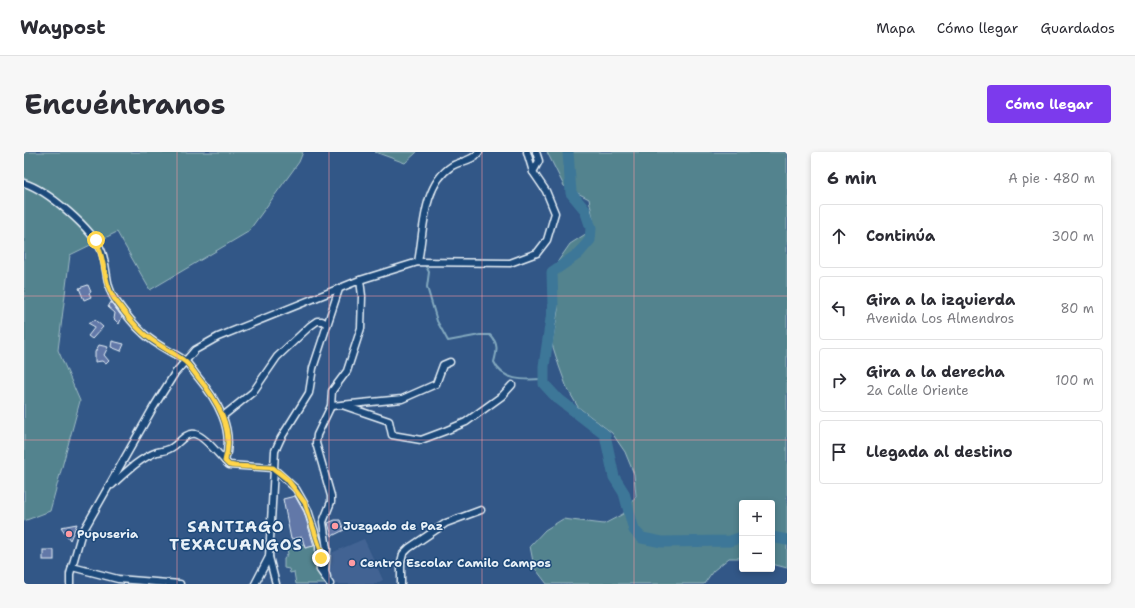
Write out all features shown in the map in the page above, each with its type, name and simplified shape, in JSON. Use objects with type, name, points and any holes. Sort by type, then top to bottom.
[{"type":"street","points":[[418,262],[428,206],[436,184],[452,166],[472,158],[479,152]]},
{"type":"street","points":[[70,584],[72,567],[81,535],[153,408],[185,361],[195,350],[218,337],[360,280],[418,262],[510,263],[537,253],[548,240],[555,214],[546,191],[533,172],[527,152]]},
{"type":"street","points":[[533,172],[539,161],[536,152]]},
{"type":"street","points":[[24,183],[34,186],[75,217],[96,240],[102,253],[106,278],[114,299],[143,333],[185,361],[214,398],[223,416],[229,443],[225,461]]},
{"type":"street","points":[[327,578],[327,549],[323,522],[331,502],[331,496],[316,443],[317,435],[331,406],[332,391],[346,371],[361,328],[362,296],[360,280]]},
{"type":"street","points":[[276,584],[270,558],[273,468],[275,451],[281,438],[309,394],[313,368],[326,324],[339,289]]},
{"type":"street","points":[[223,416],[254,392],[277,357],[310,326],[317,321],[322,321],[326,324]]},
{"type":"street","points":[[331,406],[408,397],[436,384],[443,365],[450,362]]},
{"type":"street","points":[[342,405],[389,421],[392,435],[421,440],[466,422],[502,396],[512,385]]},
{"type":"street","points":[[108,488],[139,462],[157,452],[170,449],[191,434],[196,434],[229,465],[273,468],[287,479],[305,503],[321,551],[320,570],[330,584]]},
{"type":"street","points":[[401,584],[401,562],[403,554],[409,548],[446,523],[481,510]]},
{"type":"street","points":[[254,583],[270,558]]},
{"type":"street","points":[[72,567],[118,579],[180,584]]},
{"type":"shaded area","name":"Centro Escolar Camilo Campos","points":[[364,539],[383,580],[375,584],[335,584],[329,572],[329,554]]},
{"type":"green space","points":[[24,152],[303,152],[299,162],[248,232],[150,290],[117,232],[70,255],[58,350],[80,401],[50,511],[24,521]]},
{"type":"green space","points":[[375,152],[417,152],[405,163]]},
{"type":"green space","points":[[547,152],[787,152],[787,568],[775,565],[775,500],[739,500],[739,558],[729,558],[713,571],[704,584],[547,584],[534,567],[530,546],[545,530],[563,519],[604,524],[623,514],[636,496],[634,474],[625,452],[612,433],[578,407],[567,388],[552,344],[558,310],[554,267],[570,244],[595,228],[589,199],[564,186]]},
{"type":"green space","points":[[304,544],[305,548],[316,545],[316,571],[325,579],[325,584],[296,584],[294,572],[290,573],[289,569],[284,568],[284,559],[288,554],[286,547]]},
{"type":"building","points":[[88,285],[91,292],[89,293],[91,297],[84,300],[79,288]]},
{"type":"building","points":[[111,302],[122,317],[119,324],[114,319],[115,313],[108,307]]},
{"type":"building","points":[[95,320],[103,327],[92,339],[88,336],[95,327],[88,323]]},
{"type":"building","points":[[112,341],[124,344],[121,351],[111,347]]},
{"type":"building","points":[[99,345],[108,347],[104,355],[109,361],[106,364],[102,361],[95,362],[95,352]]},
{"type":"building","points":[[295,496],[304,512],[314,546],[305,548],[302,537],[291,539],[283,499]]},
{"type":"building","name":"Juzgado de Paz","points":[[335,520],[340,520],[344,530],[332,536],[328,523]]},
{"type":"building","name":"Pupuseria","points":[[77,524],[70,540],[61,527]]},
{"type":"building","points":[[43,550],[54,550],[54,560],[43,560]]},
{"type":"waterway","points":[[568,152],[571,193],[585,210],[591,228],[590,240],[578,254],[552,272],[553,305],[544,366],[544,384],[556,397],[605,435],[614,477],[624,493],[634,530],[642,538],[662,542],[730,541],[739,538]]},
{"type":"waterway","points":[[425,265],[429,272],[427,287],[437,321],[448,341],[480,335],[490,335],[495,341],[496,345],[494,362],[498,369],[515,378],[529,380],[544,379]]},
{"type":"waterway","points":[[775,538],[787,540]]},
{"type":"place","name":"Juzgado de Paz","points":[[335,526]]},
{"type":"place","name":"Pupuseria","points":[[69,534]]},
{"type":"place","name":"Centro Escolar Camilo Campos","points":[[352,563]]},
{"type":"district","name":"SANTIAGO TEXACUANGOS","points":[[236,535]]},
{"type":"route","points":[[96,240],[102,253],[106,278],[114,299],[143,333],[154,342],[185,361],[214,398],[223,416],[228,434],[229,443],[225,461],[229,465],[235,466],[273,468],[287,479],[305,503],[321,551],[321,558]]}]
